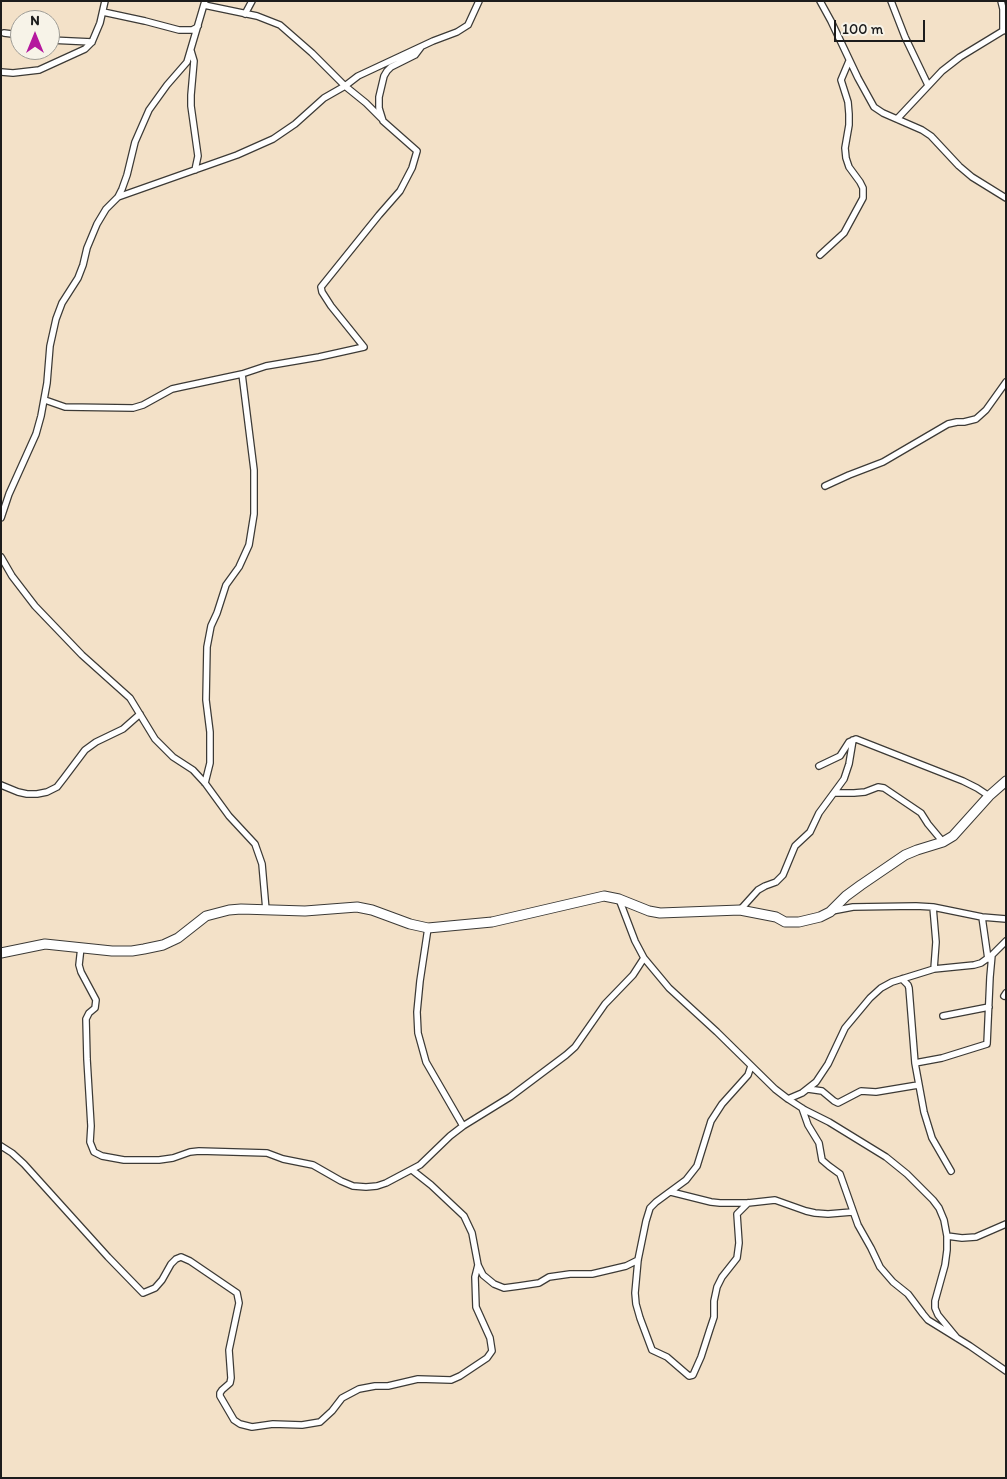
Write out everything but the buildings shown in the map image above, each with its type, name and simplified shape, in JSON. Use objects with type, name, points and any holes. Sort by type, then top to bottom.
[{"type":"street","points":[[1,72],[13,73],[39,70],[85,50],[92,42],[105,1]]},
{"type":"street","points":[[245,14],[252,1]]},
{"type":"street","points":[[118,197],[237,155],[273,138],[295,124],[324,98],[367,71],[457,32],[468,25],[479,1]]},
{"type":"street","points":[[820,1],[865,93],[874,107],[931,136],[972,177],[1006,198]]},
{"type":"street","points":[[891,1],[905,37],[928,85]]},
{"type":"street","points":[[897,119],[928,85],[960,57],[1004,30],[1001,1]]},
{"type":"street","points":[[1,518],[9,494],[36,434],[45,400],[50,346],[62,303],[78,278],[97,224],[106,209],[118,197],[128,175],[135,142],[142,124],[157,98],[187,62],[204,3],[267,19],[280,25],[418,151],[400,192],[321,287],[331,306],[364,347],[319,358],[266,366],[242,374],[172,389],[143,405],[133,408],[65,407],[45,400]]},
{"type":"street","points":[[103,12],[179,30],[192,30],[198,26]]},
{"type":"street","points":[[4,33],[10,34]]},
{"type":"street","points":[[60,40],[92,42]]},
{"type":"street","points":[[384,121],[378,103],[385,73],[392,67],[415,55],[421,47]]},
{"type":"street","points":[[191,51],[194,61],[191,106],[198,156],[195,170]]},
{"type":"street","points":[[820,255],[844,233],[863,198],[863,188],[849,168],[846,158],[849,114],[848,102],[841,80],[849,61]]},
{"type":"street","points":[[198,156],[206,166]]},
{"type":"street","points":[[205,782],[210,763],[210,732],[206,700],[207,647],[211,626],[226,585],[239,567],[249,544],[254,514],[254,470],[242,374]]},
{"type":"street","points":[[825,486],[849,474],[883,462],[948,424],[976,419],[986,410],[1006,382]]},
{"type":"street","points":[[1,557],[34,606],[75,649],[130,698],[155,739],[173,757],[193,770],[205,782],[229,816],[255,844],[262,864],[266,910]]},
{"type":"street","points":[[1,785],[28,794],[47,792],[57,787],[85,750],[96,742],[123,729],[140,714]]},
{"type":"street","points":[[740,910],[758,890],[776,882],[783,875],[792,849],[810,832],[820,813],[844,779],[853,740]]},
{"type":"street","points":[[819,766],[840,756],[849,742],[859,740],[963,781],[989,796]]},
{"type":"street","points":[[830,912],[860,885],[905,855],[943,842],[957,831],[989,796],[1006,781]]},
{"type":"street","points":[[834,793],[865,792],[878,787],[884,788],[921,813],[943,842]]},
{"type":"street","points":[[1,952],[45,944],[112,951],[144,949],[163,945],[178,938],[206,916],[217,912],[241,909],[305,911],[357,907],[428,928],[492,922],[604,896],[660,913],[740,910],[776,917],[785,922],[799,922],[853,907],[876,906],[933,907],[982,918],[1006,920]]},
{"type":"street","points":[[619,899],[634,941],[644,958],[669,988],[788,1099],[886,1158],[922,1188],[939,1208],[944,1220],[947,1250],[935,1308],[938,1315],[958,1338]]},
{"type":"street","points":[[933,907],[936,942],[934,969]]},
{"type":"street","points":[[915,1063],[942,1058],[987,1044],[990,957],[982,918]]},
{"type":"street","points":[[428,928],[417,1012],[418,1033],[426,1062],[463,1126]]},
{"type":"street","points":[[788,1099],[808,1089],[821,1076],[846,1028],[870,998],[881,988],[934,969],[974,965],[990,957],[1006,941]]},
{"type":"street","points":[[80,947],[79,965],[81,972],[96,1000],[95,1008],[86,1019],[91,1126],[90,1142],[92,1151],[102,1156],[124,1160],[160,1160],[199,1151],[267,1152],[283,1159],[313,1165],[353,1186],[366,1187],[386,1183],[420,1165],[463,1126],[510,1097],[575,1047],[605,1004],[633,975],[644,958]]},
{"type":"street","points":[[902,979],[909,988],[915,1063],[921,1103],[928,1128],[951,1171]]},
{"type":"street","points":[[943,1016],[989,1007]]},
{"type":"street","points":[[748,1203],[737,1214],[739,1243],[737,1258],[722,1277],[717,1287],[714,1301],[714,1317],[701,1357],[693,1375],[689,1376],[666,1356],[652,1350],[650,1346],[636,1304],[635,1292],[638,1260],[650,1208],[686,1180],[697,1166],[711,1121],[722,1104],[748,1074],[751,1066]]},
{"type":"street","points":[[808,1089],[822,1091],[834,1102],[838,1102],[860,1091],[876,1092],[918,1086]]},
{"type":"street","points":[[802,1108],[808,1125],[819,1143],[822,1160],[840,1174],[852,1212],[880,1268],[908,1294],[928,1320],[1006,1371]]},
{"type":"street","points":[[1,1146],[24,1164],[108,1257],[143,1292],[155,1288],[162,1280],[170,1264],[181,1257],[237,1292],[238,1303],[229,1350],[231,1378],[230,1383],[222,1390],[220,1396],[234,1420],[240,1424],[252,1427],[273,1424],[302,1425],[320,1422],[342,1398],[359,1389],[388,1386],[418,1379],[452,1380],[487,1358],[492,1351],[490,1338],[476,1307],[475,1277],[478,1265],[477,1251],[472,1233],[464,1216],[412,1170]]},
{"type":"street","points":[[671,1192],[711,1202],[731,1204],[775,1200],[815,1213],[852,1212]]},
{"type":"street","points":[[947,1236],[976,1237],[1006,1224]]},
{"type":"street","points":[[478,1265],[483,1275],[494,1284],[504,1288],[539,1283],[549,1278],[570,1274],[592,1274],[626,1266],[638,1260]]}]
